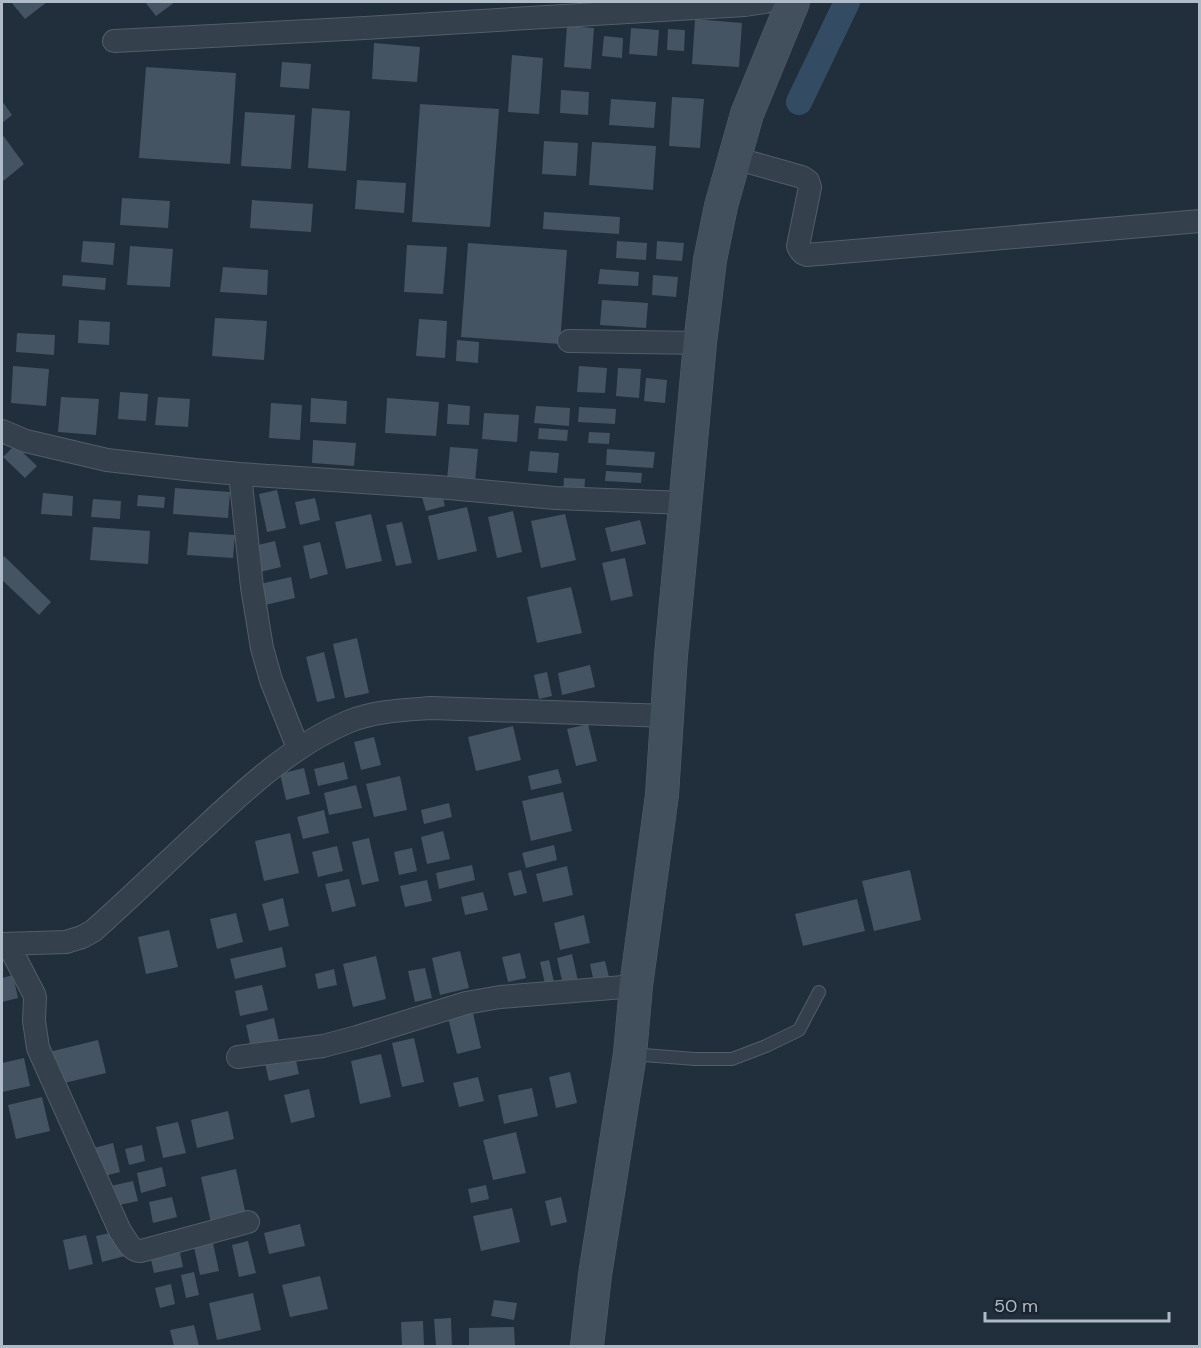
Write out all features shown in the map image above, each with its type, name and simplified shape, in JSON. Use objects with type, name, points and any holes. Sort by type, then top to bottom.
[{"type":"main road","points":[[587,1347],[595,1275],[635,1054],[636,986],[662,795],[671,655],[710,260],[721,206],[741,154],[747,114],[793,2]]},
{"type":"street","points":[[114,40],[388,26],[765,2]]},
{"type":"street","points":[[741,154],[808,181],[810,187],[798,246],[799,250],[807,255],[1200,221]]},
{"type":"street","points":[[569,341],[700,343]]},
{"type":"street","points":[[2,431],[26,441],[107,460],[240,474],[438,487],[555,498],[686,503]]},
{"type":"street","points":[[240,474],[252,587],[262,648],[271,680],[298,748]]},
{"type":"street","points":[[248,1222],[137,1252],[133,1249],[120,1231],[38,1048],[34,1021],[34,994],[5,944],[66,942],[93,931],[236,798],[298,748],[351,721],[376,714],[431,708],[668,716]]},
{"type":"street","points":[[238,1057],[323,1046],[466,1003],[500,997],[636,986]]},
{"type":"lane","points":[[635,1054],[695,1059],[732,1059],[799,1030],[819,992]]},
{"type":"building","points":[[11,2],[47,2],[25,19]]},
{"type":"building","points":[[145,2],[175,2],[156,16]]},
{"type":"building","points":[[695,19],[742,23],[739,67],[692,64]]},
{"type":"building","points":[[567,26],[594,28],[591,69],[564,67]]},
{"type":"building","points":[[631,28],[659,30],[657,56],[629,54]]},
{"type":"building","points":[[668,29],[685,30],[684,51],[667,50]]},
{"type":"building","points":[[604,36],[623,38],[622,58],[602,56]]},
{"type":"building","points":[[374,43],[420,47],[417,82],[372,79]]},
{"type":"building","points":[[512,55],[543,58],[539,114],[508,112]]},
{"type":"building","points":[[282,62],[311,64],[309,89],[280,87]]},
{"type":"building","points":[[146,67],[236,73],[230,164],[139,158]]},
{"type":"building","points":[[561,90],[589,92],[588,115],[560,113]]},
{"type":"building","points":[[672,97],[704,99],[700,148],[669,146]]},
{"type":"building","points":[[611,99],[656,102],[654,128],[609,125]]},
{"type":"building","points":[[2,101],[12,115],[2,123]]},
{"type":"building","points":[[420,104],[499,109],[490,227],[412,222]]},
{"type":"building","points":[[312,108],[350,111],[346,171],[308,168]]},
{"type":"building","points":[[245,112],[295,115],[291,169],[241,166]]},
{"type":"building","points":[[2,134],[24,164],[2,182]]},
{"type":"building","points":[[544,141],[578,143],[576,176],[542,174]]},
{"type":"building","points":[[592,142],[656,146],[653,190],[589,185]]},
{"type":"building","points":[[357,180],[406,183],[404,213],[355,209]]},
{"type":"building","points":[[122,198],[170,201],[168,228],[120,225]]},
{"type":"building","points":[[252,200],[313,204],[311,232],[250,228]]},
{"type":"building","points":[[544,212],[620,217],[619,234],[543,229]]},
{"type":"building","points":[[83,241],[115,243],[113,265],[81,262]]},
{"type":"building","points":[[617,241],[647,243],[646,260],[616,258]]},
{"type":"building","points":[[657,241],[684,243],[682,261],[656,259]]},
{"type":"building","points":[[468,243],[567,250],[560,344],[461,337]]},
{"type":"building","points":[[407,245],[447,247],[443,294],[404,292]]},
{"type":"building","points":[[130,246],[173,249],[170,287],[127,285]]},
{"type":"building","points":[[223,267],[268,270],[267,295],[220,292]]},
{"type":"building","points":[[600,269],[639,272],[638,286],[598,284]]},
{"type":"building","points":[[63,275],[106,278],[105,290],[62,286]]},
{"type":"building","points":[[653,275],[678,277],[676,297],[652,295]]},
{"type":"building","points":[[602,300],[648,303],[646,328],[600,325]]},
{"type":"building","points":[[215,318],[267,321],[264,360],[212,356]]},
{"type":"building","points":[[419,319],[447,321],[445,358],[416,356]]},
{"type":"building","points":[[79,320],[110,322],[109,345],[78,343]]},
{"type":"building","points":[[17,333],[55,335],[54,355],[16,352]]},
{"type":"building","points":[[457,340],[479,342],[478,363],[456,361]]},
{"type":"building","points":[[13,366],[49,369],[46,406],[11,403]]},
{"type":"building","points":[[579,366],[607,368],[605,393],[577,392]]},
{"type":"building","points":[[618,368],[641,369],[639,398],[616,396]]},
{"type":"building","points":[[646,378],[667,380],[665,403],[644,401]]},
{"type":"building","points":[[120,392],[148,394],[146,421],[118,419]]},
{"type":"building","points":[[61,397],[99,399],[96,435],[58,432]]},
{"type":"building","points":[[158,397],[190,399],[188,427],[155,425]]},
{"type":"building","points":[[311,398],[347,401],[346,424],[310,422]]},
{"type":"building","points":[[387,398],[439,402],[436,436],[385,433]]},
{"type":"building","points":[[271,403],[302,405],[300,440],[269,438]]},
{"type":"building","points":[[448,404],[470,406],[469,425],[447,424]]},
{"type":"building","points":[[536,406],[570,408],[569,426],[534,423]]},
{"type":"building","points":[[579,407],[616,409],[615,424],[578,422]]},
{"type":"building","points":[[484,413],[519,415],[517,442],[482,439]]},
{"type":"building","points":[[539,428],[568,430],[567,441],[538,439]]},
{"type":"building","points":[[589,432],[610,433],[609,444],[588,443]]},
{"type":"building","points":[[313,440],[356,443],[354,466],[312,463]]},
{"type":"building","points":[[15,445],[37,466],[25,478],[3,457]]},
{"type":"building","points":[[450,447],[478,449],[475,482],[447,480]]},
{"type":"building","points":[[607,449],[655,452],[653,468],[606,465]]},
{"type":"building","points":[[530,451],[559,453],[557,473],[528,471]]},
{"type":"building","points":[[606,471],[642,473],[641,483],[605,481]]},
{"type":"building","points":[[564,478],[585,479],[584,496],[563,495]]},
{"type":"building","points":[[175,488],[230,492],[228,518],[173,514]]},
{"type":"building","points":[[441,489],[445,506],[426,511],[421,494]]},
{"type":"building","points":[[277,490],[286,528],[267,532],[259,494]]},
{"type":"building","points":[[43,493],[73,496],[72,516],[41,514]]},
{"type":"building","points":[[138,495],[165,497],[164,508],[137,506]]},
{"type":"building","points":[[315,498],[320,520],[300,525],[295,502]]},
{"type":"building","points":[[93,499],[121,501],[120,519],[91,517]]},
{"type":"building","points":[[467,507],[477,551],[438,560],[428,516]]},
{"type":"building","points":[[513,511],[522,552],[497,558],[488,517]]},
{"type":"building","points":[[371,514],[382,561],[346,569],[335,522]]},
{"type":"building","points":[[565,514],[576,560],[541,568],[531,521]]},
{"type":"building","points":[[640,520],[646,544],[611,552],[605,528]]},
{"type":"building","points":[[402,522],[412,563],[396,566],[386,525]]},
{"type":"building","points":[[93,527],[150,531],[148,564],[90,560]]},
{"type":"building","points":[[189,532],[235,535],[233,558],[187,555]]},
{"type":"building","points":[[275,541],[281,567],[260,572],[254,546]]},
{"type":"building","points":[[320,542],[328,574],[310,579],[303,546]]},
{"type":"building","points":[[4,556],[51,602],[39,615],[2,580]]},
{"type":"building","points":[[625,558],[633,596],[611,601],[602,563]]},
{"type":"building","points":[[291,577],[295,598],[265,605],[260,584]]},
{"type":"building","points":[[571,587],[582,633],[537,643],[527,597]]},
{"type":"building","points":[[357,638],[369,693],[345,698],[333,644]]},
{"type":"building","points":[[324,652],[335,698],[317,702],[306,657]]},
{"type":"building","points":[[590,665],[595,687],[562,695],[558,673]]},
{"type":"building","points":[[547,672],[552,696],[539,699],[534,675]]},
{"type":"building","points":[[588,724],[597,761],[576,766],[567,729]]},
{"type":"building","points":[[513,726],[521,760],[476,771],[468,737]]},
{"type":"building","points":[[374,737],[381,765],[361,770],[354,742]]},
{"type":"building","points":[[344,762],[348,779],[318,786],[314,769]]},
{"type":"building","points":[[304,768],[310,794],[286,800],[280,774]]},
{"type":"building","points":[[558,769],[562,783],[531,790],[528,776]]},
{"type":"building","points":[[400,776],[407,810],[374,817],[366,784]]},
{"type":"building","points":[[356,785],[362,808],[329,815],[324,793]]},
{"type":"building","points":[[563,792],[572,831],[531,841],[522,801]]},
{"type":"building","points":[[449,803],[452,817],[424,824],[421,810]]},
{"type":"building","points":[[324,810],[329,833],[303,839],[297,817]]},
{"type":"building","points":[[443,831],[450,859],[427,864],[421,837]]},
{"type":"building","points":[[290,833],[299,873],[264,881],[255,841]]},
{"type":"building","points":[[369,838],[379,881],[362,885],[352,842]]},
{"type":"building","points":[[554,845],[557,860],[526,868],[522,853]]},
{"type":"building","points":[[337,846],[343,871],[318,877],[312,852]]},
{"type":"building","points":[[412,848],[417,871],[399,875],[394,852]]},
{"type":"building","points":[[472,865],[475,880],[439,889],[436,873]]},
{"type":"building","points":[[567,866],[573,895],[543,902],[536,874]]},
{"type":"building","points":[[521,870],[527,893],[514,896],[508,873]]},
{"type":"building","points":[[910,870],[921,920],[874,931],[862,881]]},
{"type":"building","points":[[349,879],[356,906],[332,912],[325,884]]},
{"type":"building","points":[[427,880],[432,901],[405,907],[400,886]]},
{"type":"building","points":[[483,892],[488,910],[465,915],[461,897]]},
{"type":"building","points":[[283,898],[289,926],[269,931],[262,904]]},
{"type":"building","points":[[857,899],[865,931],[803,946],[795,914]]},
{"type":"building","points":[[236,913],[243,942],[217,949],[210,919]]},
{"type":"building","points":[[584,915],[590,943],[560,950],[554,923]]},
{"type":"building","points":[[169,930],[178,967],[146,974],[138,937]]},
{"type":"building","points":[[282,947],[286,967],[235,979],[230,959]]},
{"type":"building","points":[[460,951],[469,988],[440,995],[432,958]]},
{"type":"building","points":[[520,953],[526,978],[508,982],[502,957]]},
{"type":"building","points":[[572,954],[580,990],[565,994],[557,958]]},
{"type":"building","points":[[376,956],[386,999],[353,1007],[343,964]]},
{"type":"building","points":[[549,960],[556,991],[547,993],[540,962]]},
{"type":"building","points":[[605,961],[612,989],[596,992],[590,964]]},
{"type":"building","points":[[425,968],[432,998],[415,1002],[408,971]]},
{"type":"building","points":[[334,969],[337,985],[318,989],[315,974]]},
{"type":"building","points":[[13,975],[18,998],[2,1002],[2,978]]},
{"type":"building","points":[[262,985],[268,1010],[240,1016],[235,991]]},
{"type":"building","points":[[473,1013],[481,1048],[457,1054],[448,1018]]},
{"type":"building","points":[[274,1018],[279,1042],[251,1049],[246,1025]]},
{"type":"building","points":[[414,1038],[424,1082],[402,1087],[392,1043]]},
{"type":"building","points":[[98,1040],[106,1073],[56,1085],[49,1052]]},
{"type":"building","points":[[294,1052],[299,1074],[269,1081],[264,1059]]},
{"type":"building","points":[[381,1054],[391,1097],[360,1104],[351,1061]]},
{"type":"building","points":[[24,1058],[30,1086],[2,1092],[2,1063]]},
{"type":"building","points":[[570,1072],[577,1103],[556,1108],[549,1077]]},
{"type":"building","points":[[478,1077],[484,1101],[459,1107],[453,1083]]},
{"type":"building","points":[[532,1088],[538,1116],[504,1124],[498,1095]]},
{"type":"building","points":[[309,1089],[315,1117],[291,1123],[284,1095]]},
{"type":"building","points":[[42,1097],[50,1131],[16,1139],[8,1105]]},
{"type":"building","points":[[228,1111],[234,1139],[197,1148],[191,1120]]},
{"type":"building","points":[[178,1122],[186,1153],[163,1158],[156,1127]]},
{"type":"building","points":[[516,1132],[526,1173],[493,1180],[483,1140]]},
{"type":"building","points":[[113,1143],[120,1172],[97,1178],[90,1149]]},
{"type":"building","points":[[142,1145],[145,1161],[129,1165],[125,1149]]},
{"type":"building","points":[[162,1167],[166,1186],[141,1193],[137,1173]]},
{"type":"building","points":[[236,1169],[247,1220],[212,1228],[201,1177]]},
{"type":"building","points":[[133,1181],[138,1201],[110,1207],[106,1187]]},
{"type":"building","points":[[486,1185],[489,1199],[471,1203],[468,1189]]},
{"type":"building","points":[[172,1197],[177,1217],[153,1223],[149,1202]]},
{"type":"building","points":[[561,1197],[567,1222],[551,1226],[545,1201]]},
{"type":"building","points":[[512,1208],[520,1242],[481,1251],[473,1216]]},
{"type":"building","points":[[300,1224],[305,1246],[269,1254],[264,1233]]},
{"type":"building","points":[[119,1231],[125,1256],[102,1262],[96,1236]]},
{"type":"building","points":[[86,1235],[93,1264],[69,1270],[63,1240]]},
{"type":"building","points":[[248,1241],[256,1273],[239,1277],[232,1245]]},
{"type":"building","points":[[213,1243],[219,1271],[200,1275],[194,1247]]},
{"type":"building","points":[[179,1248],[183,1267],[154,1273],[150,1255]]},
{"type":"building","points":[[194,1272],[199,1295],[186,1298],[181,1275]]},
{"type":"building","points":[[320,1276],[328,1309],[290,1317],[282,1285]]},
{"type":"building","points":[[171,1284],[175,1304],[160,1308],[155,1288]]},
{"type":"building","points":[[253,1293],[261,1330],[217,1340],[209,1303]]},
{"type":"building","points":[[494,1300],[517,1303],[514,1320],[491,1316]]},
{"type":"building","points":[[451,1318],[452,1346],[436,1346],[434,1319]]},
{"type":"building","points":[[423,1321],[424,1346],[402,1346],[401,1322]]},
{"type":"building","points":[[194,1325],[199,1346],[174,1346],[170,1330]]},
{"type":"building","points":[[514,1327],[515,1346],[469,1346],[469,1328]]},
{"type":"waterway","points":[[799,102],[847,2]]}]
